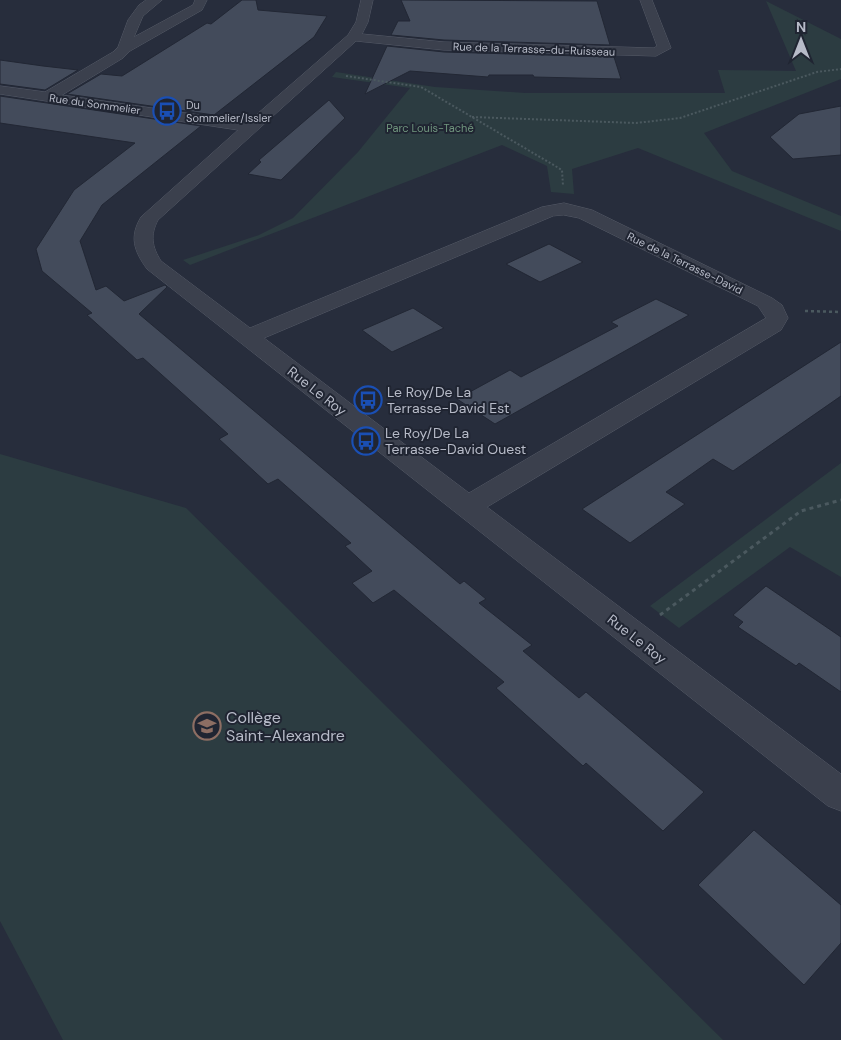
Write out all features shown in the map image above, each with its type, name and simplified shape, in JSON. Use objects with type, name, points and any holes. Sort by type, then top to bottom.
[{"type":"street","points":[[125,48],[127,34],[137,14],[142,8],[156,0]]},
{"type":"street","points":[[48,97],[118,55],[125,48],[198,8],[201,0]]},
{"type":"street","name":"Rue Le Roy","points":[[367,0],[362,22],[353,37],[150,216],[142,235],[146,254],[154,265],[841,795]]},
{"type":"street","name":"Rue de la Terrasse-du-Ruisseau","points":[[353,37],[444,46],[656,52],[664,48],[646,0]]},
{"type":"street","name":"Rue du Sommelier","points":[[0,90],[250,127]]},
{"type":"street","name":"Rue de la Terrasse-David","points":[[248,337],[549,211],[564,209],[585,214],[764,302],[774,310]]},
{"type":"street","points":[[466,507],[772,325],[777,318],[774,310]]},
{"type":"path","points":[[472,116],[636,123],[680,118],[817,72],[841,69]]},
{"type":"path","points":[[315,71],[421,87],[562,170],[564,209]]},
{"type":"path","points":[[774,310],[841,312]]},
{"type":"path","points":[[632,635],[801,511],[841,500]]},
{"type":"green space","name":"Parc Louis-Taché","points":[[766,1],[841,39],[841,79],[704,133],[732,171],[841,216],[841,231],[638,148],[572,169],[574,194],[551,192],[547,166],[502,145],[190,265],[183,260],[259,235],[293,218],[358,152],[410,88],[332,77],[336,72],[435,87],[525,93],[725,93],[718,70],[796,71]]},
{"type":"green space","name":"Collège Saint-Alexandre","points":[[0,454],[186,508],[723,1040],[63,1040],[0,921]]},
{"type":"green space","points":[[841,463],[841,577],[790,547],[679,628],[650,606]]},
{"type":"building","points":[[242,0],[256,0],[258,10],[327,16],[314,37],[214,115],[67,94],[101,74],[122,76],[207,23],[211,24]]},
{"type":"building","points":[[401,0],[597,1],[610,45],[444,40],[391,35],[398,21],[410,21]]},
{"type":"building","points":[[387,46],[444,52],[614,57],[621,79],[534,77],[533,75],[489,75],[488,77],[410,71],[365,94]]},
{"type":"building","points":[[0,60],[78,70],[45,90],[0,84]]},
{"type":"building","points":[[0,96],[201,126],[102,205],[80,241],[96,290],[106,286],[124,301],[165,285],[167,287],[139,314],[460,584],[464,581],[486,599],[479,603],[532,645],[523,651],[579,698],[586,692],[704,792],[663,831],[586,763],[583,766],[496,688],[504,682],[394,590],[373,603],[352,583],[372,571],[345,546],[351,543],[278,479],[268,484],[219,439],[228,434],[143,358],[137,360],[87,315],[92,313],[42,271],[36,249],[74,190],[135,143],[0,123]]},
{"type":"building","points":[[329,100],[345,118],[281,180],[248,174],[261,162],[259,160]]},
{"type":"building","points":[[841,106],[841,155],[793,159],[770,137],[799,114]]},
{"type":"building","points":[[549,244],[583,262],[540,282],[506,264]]},
{"type":"building","points":[[656,299],[689,315],[495,424],[457,399],[510,370],[521,377],[618,326],[611,322]]},
{"type":"building","points":[[413,308],[444,328],[392,352],[362,330]]},
{"type":"building","points":[[841,342],[841,396],[733,471],[713,459],[666,492],[685,504],[630,543],[582,509]]},
{"type":"building","points":[[766,586],[841,637],[841,692],[799,663],[796,666],[738,627],[743,622],[733,615]]},
{"type":"building","points":[[754,830],[841,905],[841,943],[804,985],[698,885]]},
{"type":"place","name":"Du Sommelier/Issler","points":[[167,111]]},
{"type":"place","name":"Le Roy/De La Terrasse-David Est","points":[[368,400]]},
{"type":"place","name":"Le Roy/De La Terrasse-David Ouest","points":[[366,441]]},
{"type":"place","name":"Collège Saint-Alexandre","points":[[207,726]]}]
